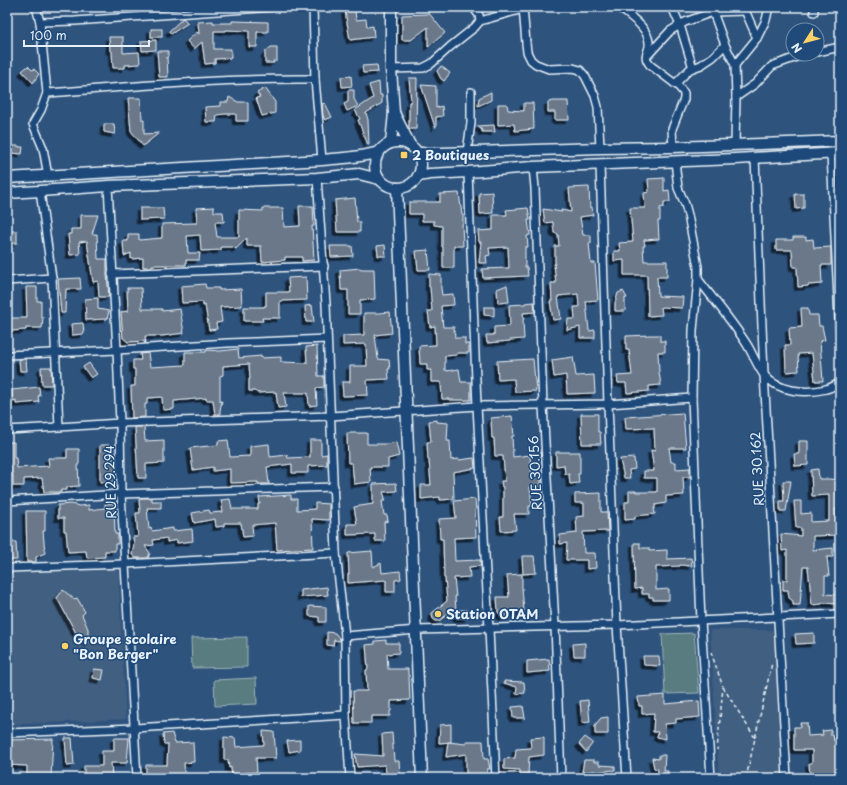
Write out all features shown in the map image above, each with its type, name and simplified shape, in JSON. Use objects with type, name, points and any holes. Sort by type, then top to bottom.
[{"type":"main road","points":[[391,7],[391,69],[394,113],[391,143]]},
{"type":"main road","points":[[394,113],[410,145],[418,153],[421,162],[420,171],[413,182],[403,188],[390,187],[384,184],[379,179],[376,172],[376,158],[379,152],[384,146],[391,143],[397,142],[410,145]]},
{"type":"main road","points":[[418,153],[673,147],[840,141]]},
{"type":"main road","points":[[7,178],[322,160],[366,156],[379,152]]},
{"type":"main road","points":[[418,176],[533,167],[755,158],[836,153]]},
{"type":"main road","points":[[7,193],[40,192],[108,186],[317,178],[359,174],[379,179]]},
{"type":"main road","points":[[397,188],[417,630],[422,778]]},
{"type":"street","points":[[36,7],[40,22],[47,93],[41,110],[33,124],[43,148],[48,176]]},
{"type":"street","points":[[40,22],[75,21],[275,7]]},
{"type":"street","points":[[313,7],[315,79],[322,160]]},
{"type":"street","points":[[473,7],[479,15],[480,21]]},
{"type":"street","points":[[619,7],[639,25],[648,36],[650,44],[646,53],[646,58],[650,65],[683,90],[684,95],[672,129],[673,147]]},
{"type":"street","points":[[672,7],[680,25],[693,68]]},
{"type":"street","points":[[735,65],[757,38],[766,20],[769,7]]},
{"type":"street","points":[[391,69],[423,68],[435,60],[450,46],[475,27],[480,21],[523,8],[527,52],[531,60],[536,64],[549,69],[574,68],[580,70],[586,76],[598,107],[600,148]]},
{"type":"street","points":[[646,58],[670,31],[680,25],[713,12],[744,9],[757,38]]},
{"type":"street","points":[[713,12],[735,65],[735,145]]},
{"type":"street","points":[[675,84],[693,68],[701,65],[713,57],[726,45]]},
{"type":"street","points":[[825,50],[840,47]]},
{"type":"street","points":[[736,97],[755,84],[772,66],[785,61]]},
{"type":"street","points":[[47,93],[162,84],[264,79],[315,79]]},
{"type":"street","points":[[467,152],[471,123],[471,92]]},
{"type":"street","points":[[836,153],[840,341]]},
{"type":"street","name":"RUE 30.162","points":[[755,158],[764,374],[787,778]]},
{"type":"street","points":[[675,161],[678,188],[688,215],[697,262],[698,279],[693,330],[692,398],[701,621],[711,778]]},
{"type":"street","points":[[600,164],[617,625],[627,778]]},
{"type":"street","name":"RUE 30.156","points":[[533,167],[561,778]]},
{"type":"street","points":[[468,172],[477,406],[490,629],[496,778]]},
{"type":"street","points":[[317,178],[324,266],[336,553],[346,636],[346,715],[350,778]]},
{"type":"street","name":"RUE 29.294","points":[[108,186],[117,350],[121,494],[137,778]]},
{"type":"street","points":[[40,192],[52,278],[59,427]]},
{"type":"street","points":[[112,274],[324,266]]},
{"type":"street","points":[[7,281],[52,278]]},
{"type":"street","points":[[698,279],[746,343],[764,374],[773,384],[782,388],[797,391],[818,391],[840,383]]},
{"type":"street","points":[[7,355],[327,339]]},
{"type":"street","points":[[7,430],[120,423],[330,416],[477,406],[608,404],[692,398]]},
{"type":"street","points":[[7,501],[121,494],[334,487]]},
{"type":"street","points":[[7,568],[125,564],[336,553]]},
{"type":"street","points":[[346,636],[417,630],[617,625],[840,614]]},
{"type":"street","points":[[7,733],[134,728],[346,715]]},
{"type":"path","points":[[710,650],[723,687],[755,738]]},
{"type":"path","points":[[746,778],[772,664]]},
{"type":"path","points":[[717,755],[723,687]]},
{"type":"shaded area","name":"Groupe scolaire \"Bon Berger\"","points":[[118,567],[126,719],[7,725],[7,572]]},
{"type":"shaded area","points":[[710,630],[775,630],[782,778],[719,778]]},
{"type":"green space","points":[[694,633],[699,693],[665,694],[662,634]]},
{"type":"green space","points":[[247,637],[247,667],[192,668],[191,638]]},
{"type":"green space","points":[[256,678],[257,704],[215,706],[214,680]]},
{"type":"building","points":[[355,10],[356,20],[366,19],[367,27],[373,26],[374,37],[350,40],[345,11]]},
{"type":"building","points":[[428,12],[445,33],[428,47],[428,27],[411,40],[402,40],[402,15],[428,14]]},
{"type":"building","points":[[183,18],[188,23],[171,34],[169,31]]},
{"type":"building","points":[[213,21],[213,23],[232,23],[232,21],[268,22],[268,32],[257,32],[257,47],[249,47],[249,31],[214,31],[214,49],[231,49],[231,58],[215,59],[215,63],[205,64],[202,42],[194,49],[187,41],[197,32],[199,34],[198,22]]},
{"type":"building","points":[[151,29],[162,29],[162,37],[151,37]]},
{"type":"building","points":[[109,37],[123,37],[123,53],[139,52],[140,64],[125,65],[125,68],[113,68]]},
{"type":"building","points":[[156,40],[156,50],[142,51],[141,41]]},
{"type":"building","points":[[271,47],[277,47],[277,61],[273,61],[274,63],[265,63],[265,52]]},
{"type":"building","points":[[157,51],[168,51],[168,77],[159,77]]},
{"type":"building","points":[[377,65],[378,72],[363,73],[362,66]]},
{"type":"building","points":[[28,66],[39,74],[33,83],[22,71]]},
{"type":"building","points":[[441,66],[450,73],[444,81],[441,79],[437,71]]},
{"type":"building","points":[[351,76],[352,86],[342,87],[341,77]]},
{"type":"building","points":[[409,78],[417,78],[416,129],[409,129],[409,102],[411,102]]},
{"type":"building","points":[[379,82],[382,103],[366,113],[368,120],[368,145],[358,120],[360,119],[355,110],[373,98],[369,85]]},
{"type":"building","points":[[421,85],[436,86],[436,108],[442,106],[443,116],[436,117],[436,127],[435,127]]},
{"type":"building","points":[[265,88],[275,102],[275,113],[262,116],[256,98],[260,97],[257,93]]},
{"type":"building","points":[[348,90],[354,90],[354,99],[358,106],[347,111],[344,104],[348,102]]},
{"type":"building","points":[[491,92],[491,100],[478,106],[479,98]]},
{"type":"building","points":[[229,97],[238,102],[248,102],[248,121],[236,121],[236,114],[225,114],[217,115],[216,122],[206,122],[205,107],[221,106],[221,102],[228,102]]},
{"type":"building","points":[[128,98],[141,98],[144,134],[159,133],[143,146],[131,131]]},
{"type":"building","points":[[568,101],[569,120],[555,120],[555,112],[548,112],[548,102]]},
{"type":"building","points":[[325,103],[332,117],[325,120],[323,116],[322,104]]},
{"type":"building","points":[[524,103],[533,103],[534,129],[515,131],[514,124],[498,125],[498,104],[507,104],[508,110],[524,111]]},
{"type":"building","points":[[104,124],[114,124],[115,134],[104,132]]},
{"type":"building","points":[[494,125],[495,132],[482,132],[482,130],[477,126]]},
{"type":"building","points":[[11,146],[23,147],[22,154],[11,153]]},
{"type":"building","points":[[664,178],[664,191],[669,190],[670,202],[664,202],[664,207],[660,208],[660,221],[658,221],[659,239],[644,240],[644,261],[667,261],[667,277],[657,277],[658,296],[683,297],[682,308],[661,307],[662,315],[648,316],[647,275],[624,275],[624,260],[614,261],[614,251],[620,251],[619,243],[633,242],[630,208],[645,208],[644,193],[649,192],[648,179]]},
{"type":"building","points":[[589,187],[590,208],[592,207],[593,215],[580,217],[583,235],[591,235],[591,243],[589,243],[591,263],[595,263],[598,300],[586,301],[589,331],[595,330],[595,338],[580,338],[580,327],[567,330],[568,319],[575,319],[574,307],[579,307],[578,294],[558,296],[561,319],[553,320],[550,301],[552,301],[551,283],[556,283],[554,264],[555,246],[559,246],[558,234],[554,233],[553,222],[545,223],[543,209],[571,212],[569,188]]},
{"type":"building","points":[[492,192],[493,213],[480,214],[479,193]]},
{"type":"building","points":[[459,193],[463,215],[463,246],[454,246],[454,268],[443,268],[442,226],[434,225],[434,221],[422,221],[422,214],[409,214],[409,202],[440,202],[440,194]]},
{"type":"building","points":[[795,194],[804,194],[804,208],[796,209]]},
{"type":"building","points":[[355,198],[357,222],[360,222],[360,232],[337,232],[335,200]]},
{"type":"building","points":[[299,206],[313,206],[314,226],[312,226],[314,260],[302,261],[302,257],[285,257],[285,260],[262,262],[261,246],[247,246],[247,238],[236,249],[233,247],[221,247],[221,250],[201,251],[200,235],[187,236],[188,253],[200,253],[199,260],[186,260],[186,265],[152,265],[152,267],[143,267],[143,258],[131,259],[131,253],[124,256],[123,241],[128,241],[128,234],[139,234],[139,240],[162,238],[162,224],[197,223],[196,208],[214,207],[214,212],[223,212],[224,222],[215,222],[217,237],[239,237],[239,210],[263,211],[263,208],[283,208],[284,227],[300,226]]},
{"type":"building","points":[[140,208],[163,208],[164,219],[140,220]]},
{"type":"building","points":[[528,208],[530,235],[527,236],[528,247],[525,247],[525,267],[527,267],[528,276],[483,278],[482,269],[509,268],[508,247],[489,248],[490,255],[486,256],[487,263],[479,263],[481,242],[479,242],[478,231],[493,230],[493,215],[507,215],[506,210]]},
{"type":"building","points":[[81,215],[98,215],[92,234],[97,234],[98,259],[107,259],[109,297],[99,297],[98,281],[93,282],[87,241],[79,242],[80,254],[70,255],[68,234],[71,234],[71,229],[81,229]]},
{"type":"building","points":[[7,231],[17,231],[17,243],[7,243]]},
{"type":"building","points":[[793,237],[806,237],[806,240],[813,239],[814,248],[831,247],[831,265],[821,265],[822,284],[798,287],[797,267],[793,267],[792,250],[776,250],[776,240],[793,240]]},
{"type":"building","points":[[385,245],[386,256],[378,256],[377,246]]},
{"type":"building","points":[[330,246],[352,246],[353,256],[331,257]]},
{"type":"building","points":[[428,250],[430,270],[418,270],[416,251]]},
{"type":"building","points":[[360,268],[374,269],[375,299],[360,300],[360,314],[348,314],[348,290],[341,290],[340,270]]},
{"type":"building","points":[[429,274],[441,275],[442,295],[453,294],[454,305],[441,306],[443,327],[454,327],[455,338],[465,338],[465,344],[469,344],[469,353],[457,353],[457,355],[445,356],[445,370],[459,369],[461,382],[471,382],[471,400],[442,399],[441,382],[431,382],[431,370],[427,370],[427,364],[420,364],[419,346],[436,345],[435,326],[430,327],[428,311],[432,311]]},
{"type":"building","points":[[306,277],[307,300],[280,301],[280,318],[262,318],[263,321],[244,321],[244,307],[264,307],[266,306],[266,292],[289,292],[288,278]]},
{"type":"building","points":[[80,278],[81,289],[66,289],[65,313],[61,313],[58,279]]},
{"type":"building","points":[[205,284],[206,288],[219,288],[219,290],[241,289],[242,306],[220,307],[222,322],[216,323],[217,329],[209,330],[205,305],[203,306],[203,302],[182,303],[181,286]]},
{"type":"building","points":[[507,285],[509,302],[498,303],[497,289]]},
{"type":"building","points":[[26,287],[37,287],[37,301],[41,301],[41,317],[43,317],[42,328],[26,328],[26,330],[10,331],[10,318],[27,318]]},
{"type":"building","points":[[127,288],[141,288],[142,309],[162,309],[162,311],[180,309],[184,333],[162,336],[145,336],[146,341],[128,342],[123,338],[121,312],[128,311]]},
{"type":"building","points":[[623,291],[627,298],[625,298],[625,311],[615,311],[615,303],[618,293]]},
{"type":"building","points":[[98,298],[98,309],[109,311],[107,319],[86,320],[85,299]]},
{"type":"building","points":[[534,302],[535,312],[523,313],[524,339],[487,343],[486,335],[494,335],[494,327],[510,326],[509,305]]},
{"type":"building","points":[[312,305],[314,322],[306,322],[305,306]]},
{"type":"building","points":[[484,307],[494,307],[494,316],[484,315]]},
{"type":"building","points":[[801,308],[808,308],[809,315],[818,315],[819,326],[822,326],[825,340],[820,341],[823,381],[815,381],[812,353],[798,354],[799,371],[786,372],[785,345],[790,345],[789,328],[802,327]]},
{"type":"building","points":[[390,312],[392,333],[375,335],[378,359],[389,360],[389,379],[367,380],[368,395],[343,396],[342,382],[350,382],[350,366],[367,366],[366,344],[343,345],[343,336],[364,335],[364,313]]},
{"type":"building","points":[[83,323],[84,334],[72,335],[71,324]]},
{"type":"building","points":[[660,335],[660,341],[665,341],[665,352],[658,352],[661,385],[649,386],[649,391],[627,393],[626,383],[618,383],[617,376],[632,375],[629,350],[626,350],[626,336]]},
{"type":"building","points":[[317,346],[318,376],[324,376],[324,387],[316,388],[317,405],[309,406],[308,393],[284,393],[286,407],[278,408],[276,392],[257,393],[255,391],[249,391],[249,364],[223,366],[223,375],[220,376],[220,402],[222,401],[220,415],[215,415],[213,400],[206,400],[206,398],[174,401],[174,409],[163,410],[162,397],[147,398],[147,404],[145,404],[145,417],[132,418],[131,386],[135,386],[135,369],[133,369],[133,360],[141,360],[140,354],[148,353],[150,367],[185,365],[185,352],[238,349],[239,358],[261,356],[261,358],[281,357],[281,362],[307,363],[306,347]]},
{"type":"building","points":[[573,357],[576,376],[594,375],[595,393],[567,394],[566,375],[554,377],[552,360]]},
{"type":"building","points":[[19,359],[26,359],[27,371],[20,371]]},
{"type":"building","points":[[533,359],[536,391],[515,392],[514,379],[498,380],[497,361]]},
{"type":"building","points":[[89,363],[97,374],[91,378],[83,367]]},
{"type":"building","points":[[41,367],[51,367],[52,385],[42,385]]},
{"type":"building","points":[[39,387],[39,402],[16,404],[16,400],[13,401],[12,390]]},
{"type":"building","points":[[683,413],[686,448],[669,448],[671,462],[676,462],[676,469],[690,468],[690,477],[683,477],[684,495],[666,496],[666,503],[655,505],[655,514],[635,516],[635,519],[625,520],[625,502],[629,502],[629,491],[657,492],[657,478],[644,478],[644,471],[654,471],[651,450],[655,451],[654,428],[626,429],[625,417]]},
{"type":"building","points":[[581,414],[598,414],[598,432],[600,432],[601,444],[582,444]]},
{"type":"building","points":[[512,416],[514,436],[512,436],[513,457],[530,455],[532,477],[541,477],[541,486],[530,487],[532,506],[529,506],[529,514],[514,514],[516,530],[501,531],[500,517],[503,517],[503,487],[501,481],[505,481],[503,456],[495,456],[491,418]]},
{"type":"building","points":[[437,420],[437,422],[448,423],[447,441],[450,441],[451,460],[474,458],[475,468],[453,472],[454,499],[440,500],[440,497],[421,499],[421,485],[431,485],[427,442],[431,442],[429,421]]},
{"type":"building","points":[[135,427],[144,427],[145,441],[164,440],[164,463],[146,464],[146,478],[138,478]]},
{"type":"building","points":[[347,433],[367,433],[367,444],[387,444],[396,442],[399,456],[388,459],[388,467],[370,467],[371,482],[354,484],[352,463],[348,463]]},
{"type":"building","points":[[228,440],[230,457],[250,456],[250,446],[269,444],[270,457],[287,455],[288,458],[310,457],[310,440],[321,440],[321,455],[327,454],[327,465],[308,466],[308,473],[292,473],[292,464],[267,467],[269,484],[258,484],[258,482],[230,483],[230,469],[213,471],[213,467],[193,470],[190,448],[218,445],[218,441]]},
{"type":"building","points":[[799,441],[808,441],[808,465],[795,466],[794,454],[799,454]]},
{"type":"building","points":[[7,442],[14,442],[14,458],[16,458],[17,468],[49,466],[48,458],[67,458],[67,449],[79,449],[79,486],[67,487],[67,490],[61,490],[61,492],[44,492],[42,478],[24,479],[24,486],[13,486],[13,475],[9,475],[9,463],[7,463]]},
{"type":"building","points":[[100,445],[113,445],[115,482],[100,482]]},
{"type":"building","points":[[556,452],[580,452],[580,474],[578,474],[579,483],[570,484],[569,474],[565,474],[564,465],[556,466]]},
{"type":"building","points":[[634,458],[635,469],[629,470],[630,478],[624,478],[620,459]]},
{"type":"building","points":[[818,469],[819,479],[839,480],[838,509],[835,509],[837,535],[813,536],[813,550],[833,548],[833,557],[827,557],[829,576],[825,576],[825,594],[840,595],[839,604],[822,603],[812,605],[808,567],[803,567],[800,605],[793,605],[793,601],[789,598],[788,590],[783,590],[783,580],[787,580],[787,550],[782,551],[781,534],[801,536],[801,528],[796,528],[794,501],[801,501],[801,514],[811,513],[811,522],[829,521],[829,495],[812,496],[811,470]]},
{"type":"building","points":[[783,481],[791,481],[786,511],[780,511],[780,501],[784,501]]},
{"type":"building","points":[[396,483],[397,491],[383,492],[386,501],[382,501],[384,515],[387,515],[388,521],[384,522],[385,541],[375,541],[375,534],[347,535],[347,524],[357,524],[354,507],[373,504],[373,484]]},
{"type":"building","points":[[601,493],[601,512],[607,512],[608,531],[583,532],[584,553],[595,553],[596,568],[587,569],[587,560],[566,560],[567,543],[560,544],[560,535],[577,533],[576,517],[584,516],[584,503],[575,503],[575,494]]},
{"type":"building","points":[[291,495],[291,499],[297,499],[297,510],[315,509],[315,503],[329,504],[329,520],[312,519],[313,548],[277,550],[275,523],[252,525],[253,536],[243,537],[241,523],[224,523],[224,526],[216,527],[215,519],[194,523],[192,513],[209,510],[210,513],[223,512],[221,500],[230,499],[232,509],[258,509],[258,504],[260,504],[259,497]]},
{"type":"building","points":[[152,498],[152,501],[161,501],[161,508],[147,508],[149,529],[151,528],[152,531],[173,528],[173,531],[192,529],[193,541],[177,543],[177,540],[167,542],[167,538],[153,540],[154,545],[145,546],[150,553],[148,558],[136,558],[132,555],[134,544],[133,537],[138,537],[136,513],[140,513],[139,499]]},
{"type":"building","points":[[475,499],[476,537],[454,538],[455,561],[480,560],[481,566],[469,567],[470,577],[454,578],[456,610],[468,610],[468,618],[458,618],[452,611],[439,621],[436,621],[433,619],[432,613],[447,601],[444,578],[443,539],[440,539],[439,519],[456,518],[454,501]]},
{"type":"building","points":[[114,503],[115,534],[118,534],[118,544],[115,544],[115,551],[105,551],[105,557],[87,558],[86,551],[68,552],[66,531],[64,531],[64,518],[58,518],[58,505],[89,505],[89,510],[105,508],[105,504]]},
{"type":"building","points":[[26,511],[45,511],[45,531],[43,531],[45,553],[36,557],[36,562],[27,562]]},
{"type":"building","points":[[8,542],[16,542],[17,560],[9,560]]},
{"type":"building","points":[[634,543],[640,543],[640,548],[649,548],[649,551],[667,550],[667,559],[691,558],[692,566],[680,565],[656,567],[656,590],[669,589],[669,600],[653,600],[653,597],[649,597],[649,594],[642,594],[642,588],[635,589]]},
{"type":"building","points":[[372,551],[373,567],[381,563],[382,573],[400,571],[401,579],[395,580],[395,592],[386,592],[386,580],[348,583],[348,553]]},
{"type":"building","points":[[522,556],[534,556],[536,573],[523,574]]},
{"type":"building","points":[[522,574],[524,611],[507,612],[507,617],[502,617],[498,612],[497,597],[509,597],[507,575]]},
{"type":"building","points":[[327,587],[328,595],[301,597],[301,590]]},
{"type":"building","points":[[63,590],[74,599],[77,598],[85,612],[82,615],[88,629],[88,644],[81,632],[76,633],[57,598]]},
{"type":"building","points":[[309,606],[326,607],[326,622],[319,622],[319,617],[309,616]]},
{"type":"building","points":[[327,632],[335,633],[340,641],[334,640],[333,646],[327,645]]},
{"type":"building","points":[[814,633],[814,643],[796,644],[795,634]]},
{"type":"building","points":[[386,640],[386,643],[399,643],[399,653],[387,654],[388,669],[408,669],[410,700],[391,701],[390,716],[371,716],[371,723],[354,723],[353,691],[367,691],[366,670],[368,669],[366,645],[375,644],[375,641]]},
{"type":"building","points":[[585,643],[585,656],[574,656],[573,644]]},
{"type":"building","points":[[643,656],[659,656],[660,666],[644,665]]},
{"type":"building","points":[[549,659],[550,671],[527,673],[527,661]]},
{"type":"building","points":[[94,669],[104,670],[102,680],[93,678]]},
{"type":"building","points":[[504,681],[524,682],[525,693],[516,694],[517,687],[504,683]]},
{"type":"building","points":[[665,695],[665,704],[699,701],[700,717],[676,719],[676,723],[665,724],[666,739],[657,737],[658,732],[653,732],[654,713],[642,714],[642,706],[639,706],[638,697]]},
{"type":"building","points":[[588,700],[590,722],[582,723],[580,701]]},
{"type":"building","points":[[523,706],[525,718],[513,718],[512,707]]},
{"type":"building","points":[[608,717],[608,734],[595,734],[595,725],[601,718]]},
{"type":"building","points":[[800,723],[807,723],[808,736],[823,735],[822,731],[831,730],[831,735],[833,735],[834,741],[840,741],[840,752],[837,753],[838,774],[810,777],[809,763],[812,763],[812,750],[794,750],[794,727],[801,727]]},
{"type":"building","points":[[451,724],[451,742],[439,743],[440,725]]},
{"type":"building","points":[[263,731],[274,732],[276,758],[256,758],[257,772],[243,773],[243,778],[232,778],[231,767],[229,768],[228,760],[224,760],[224,737],[235,738],[236,747],[264,745]]},
{"type":"building","points":[[172,733],[175,743],[193,742],[194,762],[184,763],[185,778],[146,778],[146,765],[167,765],[168,744],[164,744],[163,734]]},
{"type":"building","points":[[392,733],[394,761],[399,761],[400,774],[386,774],[385,765],[357,767],[355,754],[383,756],[382,734]]},
{"type":"building","points":[[544,737],[544,755],[529,757],[528,774],[520,775],[520,770],[504,769],[504,759],[515,758],[516,749],[531,748],[530,738]]},
{"type":"building","points":[[585,737],[592,742],[586,752],[579,744]]},
{"type":"building","points":[[65,738],[72,738],[74,765],[67,766]]},
{"type":"building","points":[[114,738],[129,738],[127,763],[111,763],[112,778],[84,777],[84,766],[102,766],[102,751],[114,751]]},
{"type":"building","points":[[53,739],[51,778],[27,778],[27,766],[7,765],[7,740]]},
{"type":"building","points":[[300,740],[300,750],[289,752],[287,741]]},
{"type":"building","points":[[466,741],[483,741],[484,759],[488,759],[490,769],[487,769],[488,777],[466,778],[466,754],[446,757],[448,742],[466,744]]},
{"type":"building","points":[[659,755],[665,755],[664,771],[668,771],[668,778],[657,778],[658,769],[654,768],[652,758],[659,759]]},
{"type":"building","points":[[584,760],[594,760],[594,762],[599,762],[599,765],[615,766],[615,770],[582,772]]},
{"type":"place","name":"2 Boutiques","points":[[404,155]]},
{"type":"place","name":"Station OTAM","points":[[438,614]]},
{"type":"place","name":"Groupe scolaire \"Bon Berger\"","points":[[65,646]]}]
